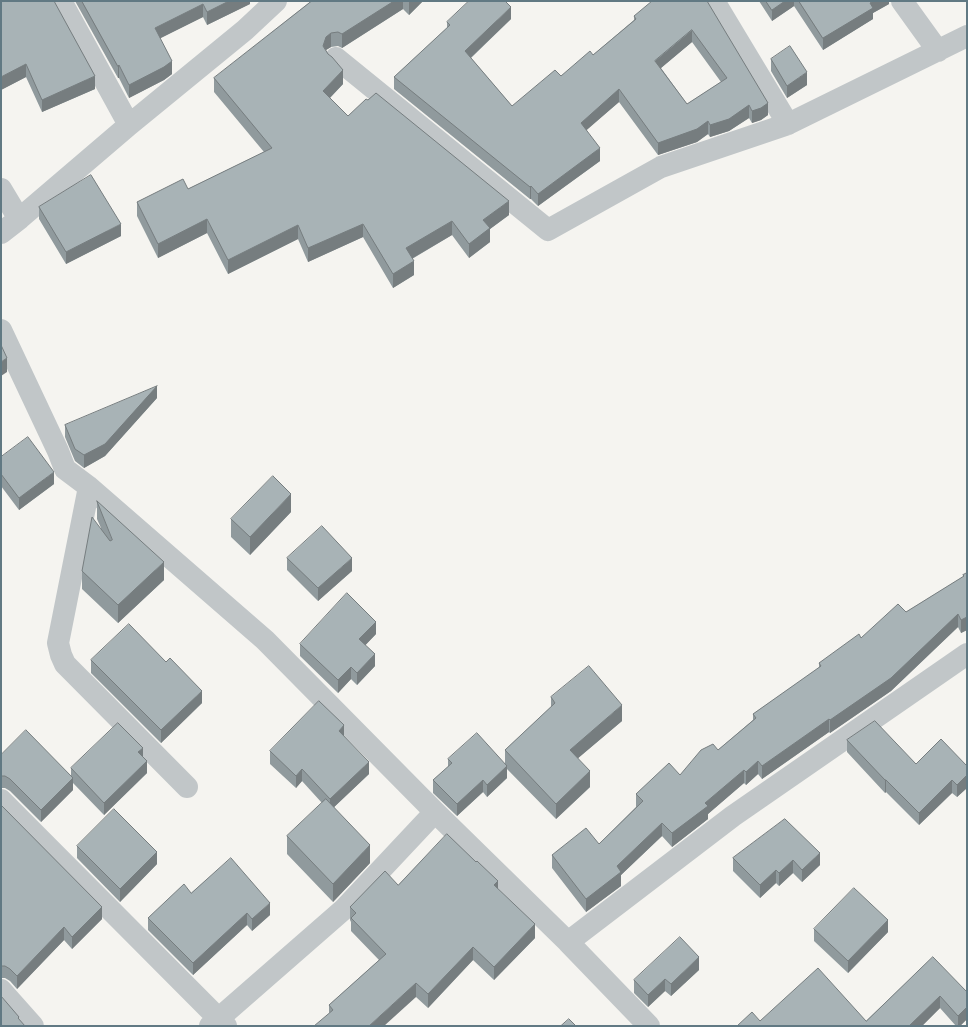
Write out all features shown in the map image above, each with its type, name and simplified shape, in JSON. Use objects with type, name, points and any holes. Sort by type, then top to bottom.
[{"type":"street","points":[[61,1],[129,125]]},
{"type":"street","points":[[1,233],[245,30],[276,1]]},
{"type":"street","points":[[714,1],[788,124]]},
{"type":"street","points":[[902,1],[938,51]]},
{"type":"street","points":[[336,58],[548,230],[661,167],[788,124],[967,36]]},
{"type":"street","points":[[1,189],[19,219]]},
{"type":"street","points":[[1,330],[65,469],[89,487],[265,640],[435,812],[568,942],[649,1026]]},
{"type":"street","points":[[89,487],[58,643],[60,655],[64,664],[188,787]]},
{"type":"street","points":[[568,942],[733,816],[967,654]]},
{"type":"street","points":[[1,800],[218,1024],[344,909],[435,812]]},
{"type":"street","points":[[1,990],[32,1026]]},
{"type":"building","points":[[1,1],[54,1],[95,76],[42,100],[26,64],[1,77]]},
{"type":"building","points":[[82,1],[229,1],[207,12],[203,4],[155,28],[172,61],[164,67],[129,85]]},
{"type":"building","points":[[312,1],[394,1],[342,34],[338,32],[331,33],[326,37],[323,46],[328,54],[343,70],[323,91],[348,116],[366,99],[368,100],[376,93],[509,201],[483,220],[490,228],[469,244],[452,221],[406,248],[414,261],[393,274],[363,224],[308,248],[298,225],[228,260],[207,219],[158,244],[137,202],[183,179],[188,189],[272,148],[214,78]]},
{"type":"building","points":[[469,1],[505,1],[511,7],[465,51],[512,106],[555,70],[561,76],[590,51],[593,55],[636,19],[634,16],[652,1],[707,1],[768,103],[761,108],[752,111],[749,105],[729,119],[710,125],[708,121],[697,129],[658,143],[619,89],[581,123],[600,148],[538,194],[531,186],[530,187],[394,77],[450,25],[447,22]],"holes":[[[692,30],[727,78],[687,104],[655,61]]]},
{"type":"building","points":[[766,1],[785,1],[772,10]]},
{"type":"building","points":[[799,1],[873,1],[870,3],[873,8],[823,38]]},
{"type":"building","points":[[790,46],[807,72],[787,86],[771,59]]},
{"type":"building","points":[[91,175],[121,224],[66,252],[39,207]]},
{"type":"building","points":[[1,345],[7,358],[1,362]]},
{"type":"building","points":[[157,386],[105,444],[84,455],[75,449],[65,425]]},
{"type":"building","points":[[28,437],[54,472],[19,498],[1,474],[1,457]]},
{"type":"building","points":[[273,476],[291,494],[250,537],[231,519]]},
{"type":"building","points":[[97,501],[164,562],[118,605],[82,571],[92,517],[110,541],[112,540]]},
{"type":"building","points":[[322,526],[352,558],[318,588],[287,558]]},
{"type":"building","points":[[967,573],[967,617],[961,620],[958,614],[891,678],[762,766],[758,761],[746,772],[744,770],[705,803],[708,806],[672,833],[662,823],[617,866],[621,872],[586,899],[552,855],[586,828],[599,844],[643,801],[636,794],[669,763],[680,775],[701,750],[713,744],[718,750],[756,718],[753,714],[821,666],[819,663],[859,634],[861,638],[898,604],[906,612]]},
{"type":"building","points":[[347,593],[376,622],[359,639],[375,654],[357,673],[351,667],[338,680],[300,644]]},
{"type":"building","points":[[129,624],[166,662],[170,658],[202,691],[161,730],[91,660]]},
{"type":"building","points":[[589,666],[622,705],[570,750],[590,771],[556,804],[505,750],[555,703],[551,697]]},
{"type":"building","points":[[319,701],[344,725],[339,731],[369,762],[330,799],[302,769],[296,776],[270,751]]},
{"type":"building","points":[[875,721],[916,764],[941,739],[967,766],[967,775],[957,785],[952,780],[919,813],[847,740]]},
{"type":"building","points":[[118,723],[143,748],[138,752],[147,761],[104,803],[71,768]]},
{"type":"building","points":[[26,730],[73,778],[41,810],[10,779],[5,776],[1,776],[1,755]]},
{"type":"building","points":[[477,733],[507,766],[487,785],[483,780],[457,804],[433,780],[452,763],[448,759]]},
{"type":"building","points":[[326,799],[370,845],[333,884],[287,836]]},
{"type":"building","points":[[1,805],[102,907],[72,937],[64,927],[17,976],[10,969],[5,966],[1,966]]},
{"type":"building","points":[[114,809],[157,852],[120,889],[77,846]]},
{"type":"building","points":[[785,819],[820,853],[802,870],[793,860],[779,873],[776,870],[760,885],[733,858]]},
{"type":"building","points":[[447,834],[498,881],[494,885],[535,924],[494,967],[473,947],[428,994],[416,983],[369,1026],[314,1026],[333,1010],[329,1005],[386,954],[351,918],[356,913],[350,907],[385,871],[398,885]]},
{"type":"building","points":[[231,858],[270,903],[252,919],[247,913],[193,963],[148,918],[184,884],[191,893]]},
{"type":"building","points":[[854,888],[888,920],[848,961],[814,929]]},
{"type":"building","points":[[680,937],[699,957],[671,984],[665,979],[648,995],[634,980]]},
{"type":"building","points":[[933,957],[967,992],[967,1007],[958,1016],[940,996],[909,1026],[737,1026],[752,1012],[760,1021],[818,968],[866,1021]]},
{"type":"building","points":[[1,996],[19,1017],[18,1018],[25,1026],[1,1026]]},
{"type":"building","points":[[569,1019],[576,1026],[561,1026]]}]
